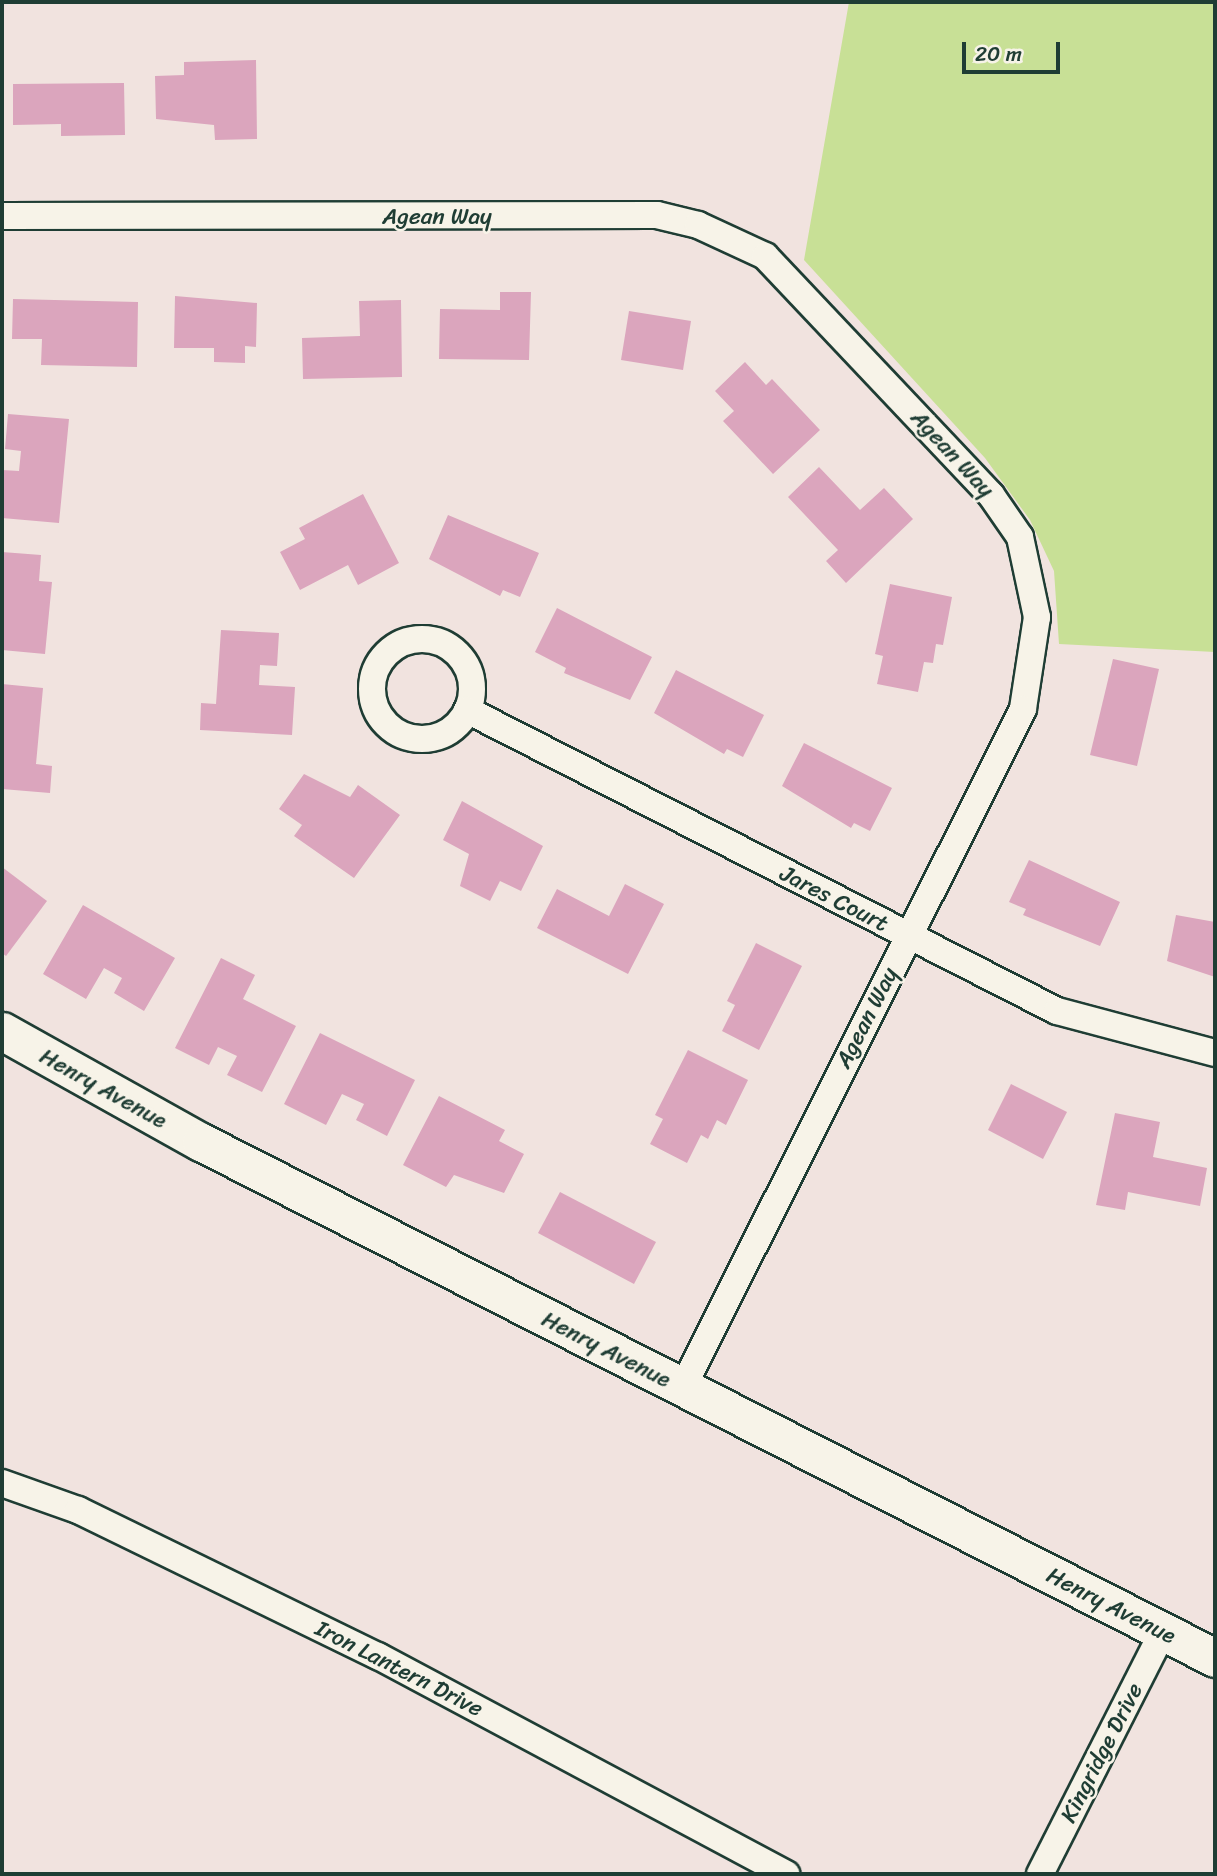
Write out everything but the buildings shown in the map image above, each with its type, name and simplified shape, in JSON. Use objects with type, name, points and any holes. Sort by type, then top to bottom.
[{"type":"street","name":"Agean Way","points":[[2,216],[657,215],[734,238],[765,256],[991,495],[1020,537],[1032,572],[1035,656],[1024,709],[682,1389]]},
{"type":"street","name":"Jares Court","points":[[467,710],[1057,1011],[1215,1053]]},
{"type":"street","name":"Henry Avenue","points":[[2,1031],[77,1077],[682,1389],[1215,1658]]},
{"type":"street","name":"Iron Lantern Drive","points":[[2,1483],[78,1510],[378,1656],[787,1874]]},
{"type":"street","name":"Kingridge Drive","points":[[1040,1874],[1164,1633]]},
{"type":"green space","points":[[849,2],[1215,2],[1215,652],[1059,644],[1054,571],[1030,520],[985,458],[804,260]]}]
